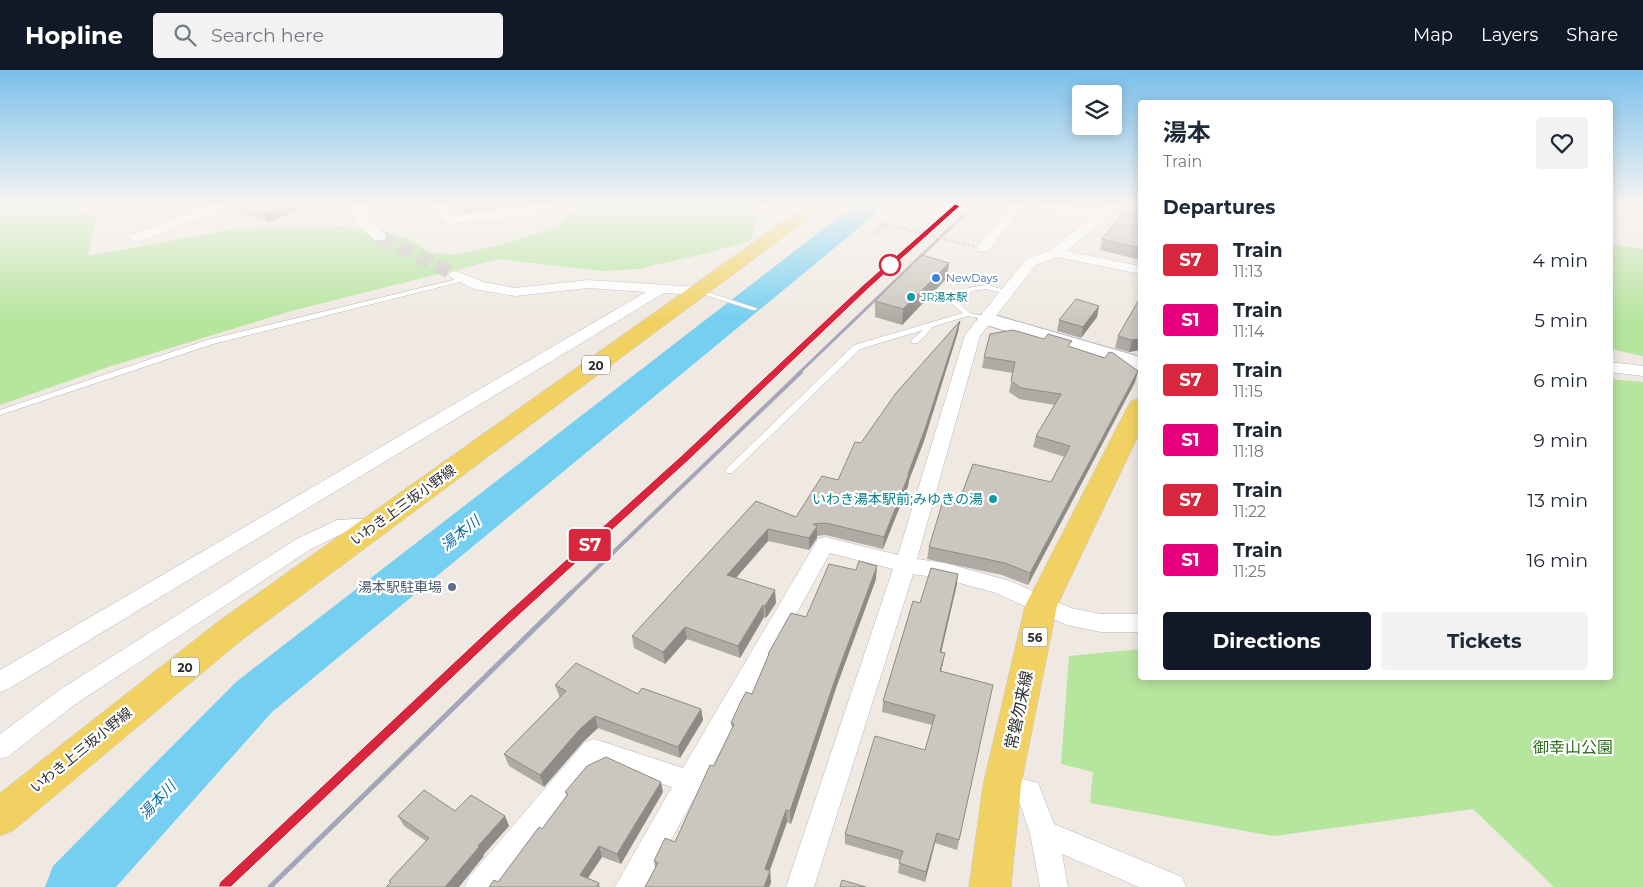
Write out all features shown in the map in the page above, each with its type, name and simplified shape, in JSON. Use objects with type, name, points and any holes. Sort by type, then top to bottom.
[{"type":"main road","name":"いわき上三坂小野線","points":[[0,817],[231,630],[762,244]]},
{"type":"main road","points":[[977,317],[1138,363]]},
{"type":"main road","name":"常磐勿来線","points":[[990,887],[1002,785],[1041,606],[1138,410]]},
{"type":"street","points":[[979,248],[983,244]]},
{"type":"street","points":[[800,887],[906,565],[977,317],[1008,292],[1031,262],[1056,253],[1067,244]]},
{"type":"street","points":[[1056,253],[1138,270]]},
{"type":"street","points":[[461,277],[479,286],[515,292],[588,284],[698,291]]},
{"type":"street","points":[[0,682],[663,288]]},
{"type":"street","points":[[1613,367],[1643,371]]},
{"type":"street","points":[[0,748],[66,698],[304,544],[337,526],[376,525]]},
{"type":"street","points":[[628,887],[825,544],[906,565],[945,571],[1002,587],[1067,616],[1101,623],[1138,623]]},
{"type":"street","points":[[479,887],[594,750],[688,782]]},
{"type":"street","points":[[1002,785],[1029,792],[1044,833],[1054,887]]},
{"type":"street","points":[[1044,833],[1170,887]]},
{"type":"lane","points":[[0,413],[210,342],[461,277]]},
{"type":"lane","points":[[977,317],[954,303],[970,289],[986,287],[1008,292]]},
{"type":"lane","points":[[698,291],[754,308]]},
{"type":"lane","points":[[729,471],[857,347],[977,317]]},
{"type":"lane","points":[[915,342],[931,327]]},
{"type":"path","points":[[963,244],[979,248]]},
{"type":"green space","points":[[0,244],[90,244],[88,256],[153,244],[417,244],[429,252],[454,255],[503,244],[737,244],[638,269],[602,271],[499,259],[291,311],[111,366],[0,405]]},
{"type":"green space","points":[[1613,244],[1643,249],[1643,356],[1613,350]]},
{"type":"green space","name":"御幸山公園","points":[[1613,379],[1643,382],[1643,887],[1554,887],[1473,809],[1274,836],[1090,803],[1093,772],[1061,764],[1069,656],[1138,649],[1138,680],[1613,680]]},
{"type":"building","points":[[1124,244],[1138,244],[1138,248]]},
{"type":"building","points":[[922,255],[949,263],[903,309],[875,301]]},
{"type":"building","points":[[1076,299],[1099,306],[1083,327],[1059,320]]},
{"type":"building","points":[[1138,301],[1138,339],[1132,340],[1118,336]]},
{"type":"building","points":[[960,321],[925,429],[884,537],[826,523],[813,524],[817,526],[809,538],[768,529],[727,575],[775,590],[765,606],[763,605],[738,646],[685,627],[663,652],[632,636],[756,501],[796,517],[822,476],[838,480],[855,442],[861,443],[896,393]]},
{"type":"building","points":[[1013,330],[1044,339],[1048,334],[1072,341],[1068,346],[1105,358],[1109,352],[1113,353],[1138,371],[1030,573],[1005,563],[929,547],[943,501],[958,504],[973,464],[1051,482],[1070,446],[1036,436],[1061,394],[1021,388],[1011,381],[1015,362],[984,357],[990,334]]},
{"type":"building","points":[[859,561],[877,566],[837,674],[790,811],[786,810],[765,869],[770,871],[764,887],[645,887],[658,863],[654,861],[665,838],[675,842],[710,765],[714,766],[734,724],[731,723],[741,701],[746,692],[752,694],[768,654],[791,613],[806,617],[829,564],[856,570]]},
{"type":"building","points":[[931,568],[958,574],[940,652],[945,653],[940,671],[993,685],[959,840],[937,833],[926,872],[899,863],[903,851],[845,834],[875,736],[925,750],[935,715],[883,701],[913,601],[920,603]]},
{"type":"building","points":[[576,663],[638,694],[642,688],[701,709],[678,747],[595,716],[580,729],[540,775],[504,754],[566,691],[555,685]]},
{"type":"building","points":[[606,757],[661,782],[617,854],[599,846],[580,875],[599,883],[596,887],[489,887],[494,880],[498,882],[539,827],[542,829],[568,794],[565,792],[587,766]]},
{"type":"building","points":[[424,790],[455,811],[471,795],[505,816],[445,887],[386,887],[391,882],[389,881],[429,838],[398,816]]},
{"type":"building","points":[[842,880],[866,887],[840,887]]},
{"type":"waterway","name":"湯本川","points":[[75,887],[254,697],[821,244]]},
{"type":"tunnel","points":[[394,244],[456,275]]},
{"type":"railway","points":[[775,373],[865,287],[914,244]]},
{"type":"railway","points":[[799,373],[933,244]]},
{"type":"railway","points":[[535,594],[686,457],[776,372]]},
{"type":"railway","points":[[570,594],[801,372]]},
{"type":"railway","points":[[225,887],[536,593]]},
{"type":"railway","points":[[270,887],[571,593]]},
{"type":"train","name":"S7","points":[[225,887],[502,624],[686,457],[865,287],[914,244]]},
{"type":"place","name":"NewDays","points":[[936,278]]},
{"type":"place","name":"JR湯本駅","points":[[911,297]]},
{"type":"place","name":"いわき湯本駅前;みゆきの湯","points":[[993,499]]},
{"type":"place","name":"湯本駅駐車場","points":[[452,587]]}]
